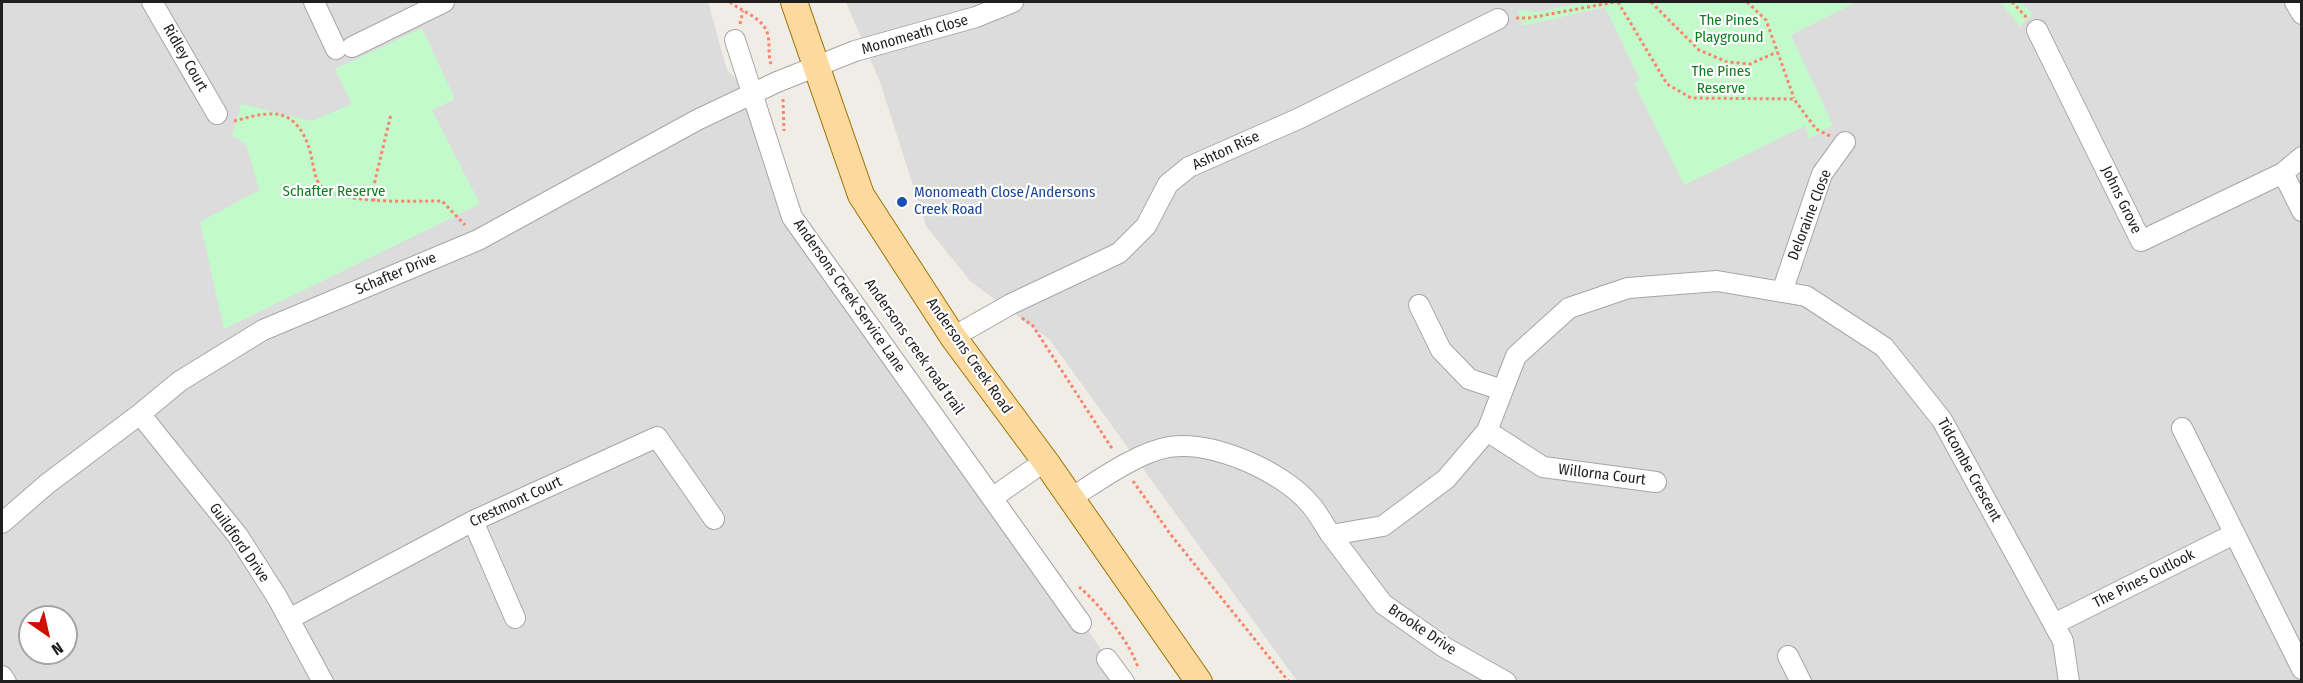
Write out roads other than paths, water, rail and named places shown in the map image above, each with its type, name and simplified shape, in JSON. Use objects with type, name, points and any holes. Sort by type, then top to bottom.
[{"type":"main road","name":"Andersons Creek Road","points":[[794,2],[861,195],[953,337],[1045,461],[1199,681]]},
{"type":"street","name":"Ridley Court","points":[[152,2],[217,114]]},
{"type":"street","points":[[314,2],[344,48],[444,2]]},
{"type":"street","name":"Monomeath Close","points":[[815,66],[878,44],[976,17],[1013,2]]},
{"type":"street","points":[[2295,2],[2301,14]]},
{"type":"street","name":"Ashton Rise","points":[[953,337],[1011,304],[1119,253],[1146,226],[1168,184],[1189,167],[1300,118],[1498,19]]},
{"type":"street","name":"Johns Grove","points":[[2037,30],[2141,241],[2283,173],[2301,157]]},
{"type":"street","name":"Andersons Creek Service Lane","points":[[735,40],[792,217],[1081,623]]},
{"type":"street","name":"Schafter Drive","points":[[2,523],[46,484],[180,381],[263,330],[478,240],[697,120],[815,66]]},
{"type":"street","name":"Deloraine Close","points":[[1782,292],[1822,174],[1845,142]]},
{"type":"street","points":[[2283,173],[2301,211]]},
{"type":"street","name":"Tidcombe Crescent","points":[[1331,535],[1383,526],[1446,479],[1487,431],[1516,356],[1569,308],[1628,288],[1717,281],[1806,296],[1884,347],[1942,420],[2063,641],[2069,681]]},
{"type":"street","points":[[1419,305],[1440,350],[1469,379],[1502,390]]},
{"type":"street","name":"Guildford Drive","points":[[140,414],[238,536],[278,597],[323,681]]},
{"type":"street","points":[[2181,428],[2301,669]]},
{"type":"street","name":"Willorna Court","points":[[1487,431],[1543,467],[1656,482]]},
{"type":"street","name":"Crestmont Court","points":[[289,620],[473,521],[657,437],[714,519]]},
{"type":"street","points":[[1071,498],[1129,462],[1169,447],[1212,448],[1267,470],[1309,503],[1331,535]]},
{"type":"street","points":[[992,498],[1045,461]]},
{"type":"street","points":[[473,521],[515,618]]},
{"type":"street","name":"The Pines Outlook","points":[[2054,624],[2234,534]]},
{"type":"street","name":"Brooke Drive","points":[[1331,535],[1383,604],[1444,647],[1506,681]]},
{"type":"street","points":[[1788,656],[1801,681]]},
{"type":"street","points":[[1107,659],[1131,677]]},
{"type":"street","points":[[2,676],[6,681]]},
{"type":"place","name":"Monomeath Close/Andersons Creek Road","points":[[902,202]]},
{"type":"park label","name":"The Pines Playground","points":[[1729,30]]},
{"type":"park label","name":"The Pines Reserve","points":[[1721,80]]},
{"type":"park label","name":"Schafter Reserve","points":[[334,192]]}]
